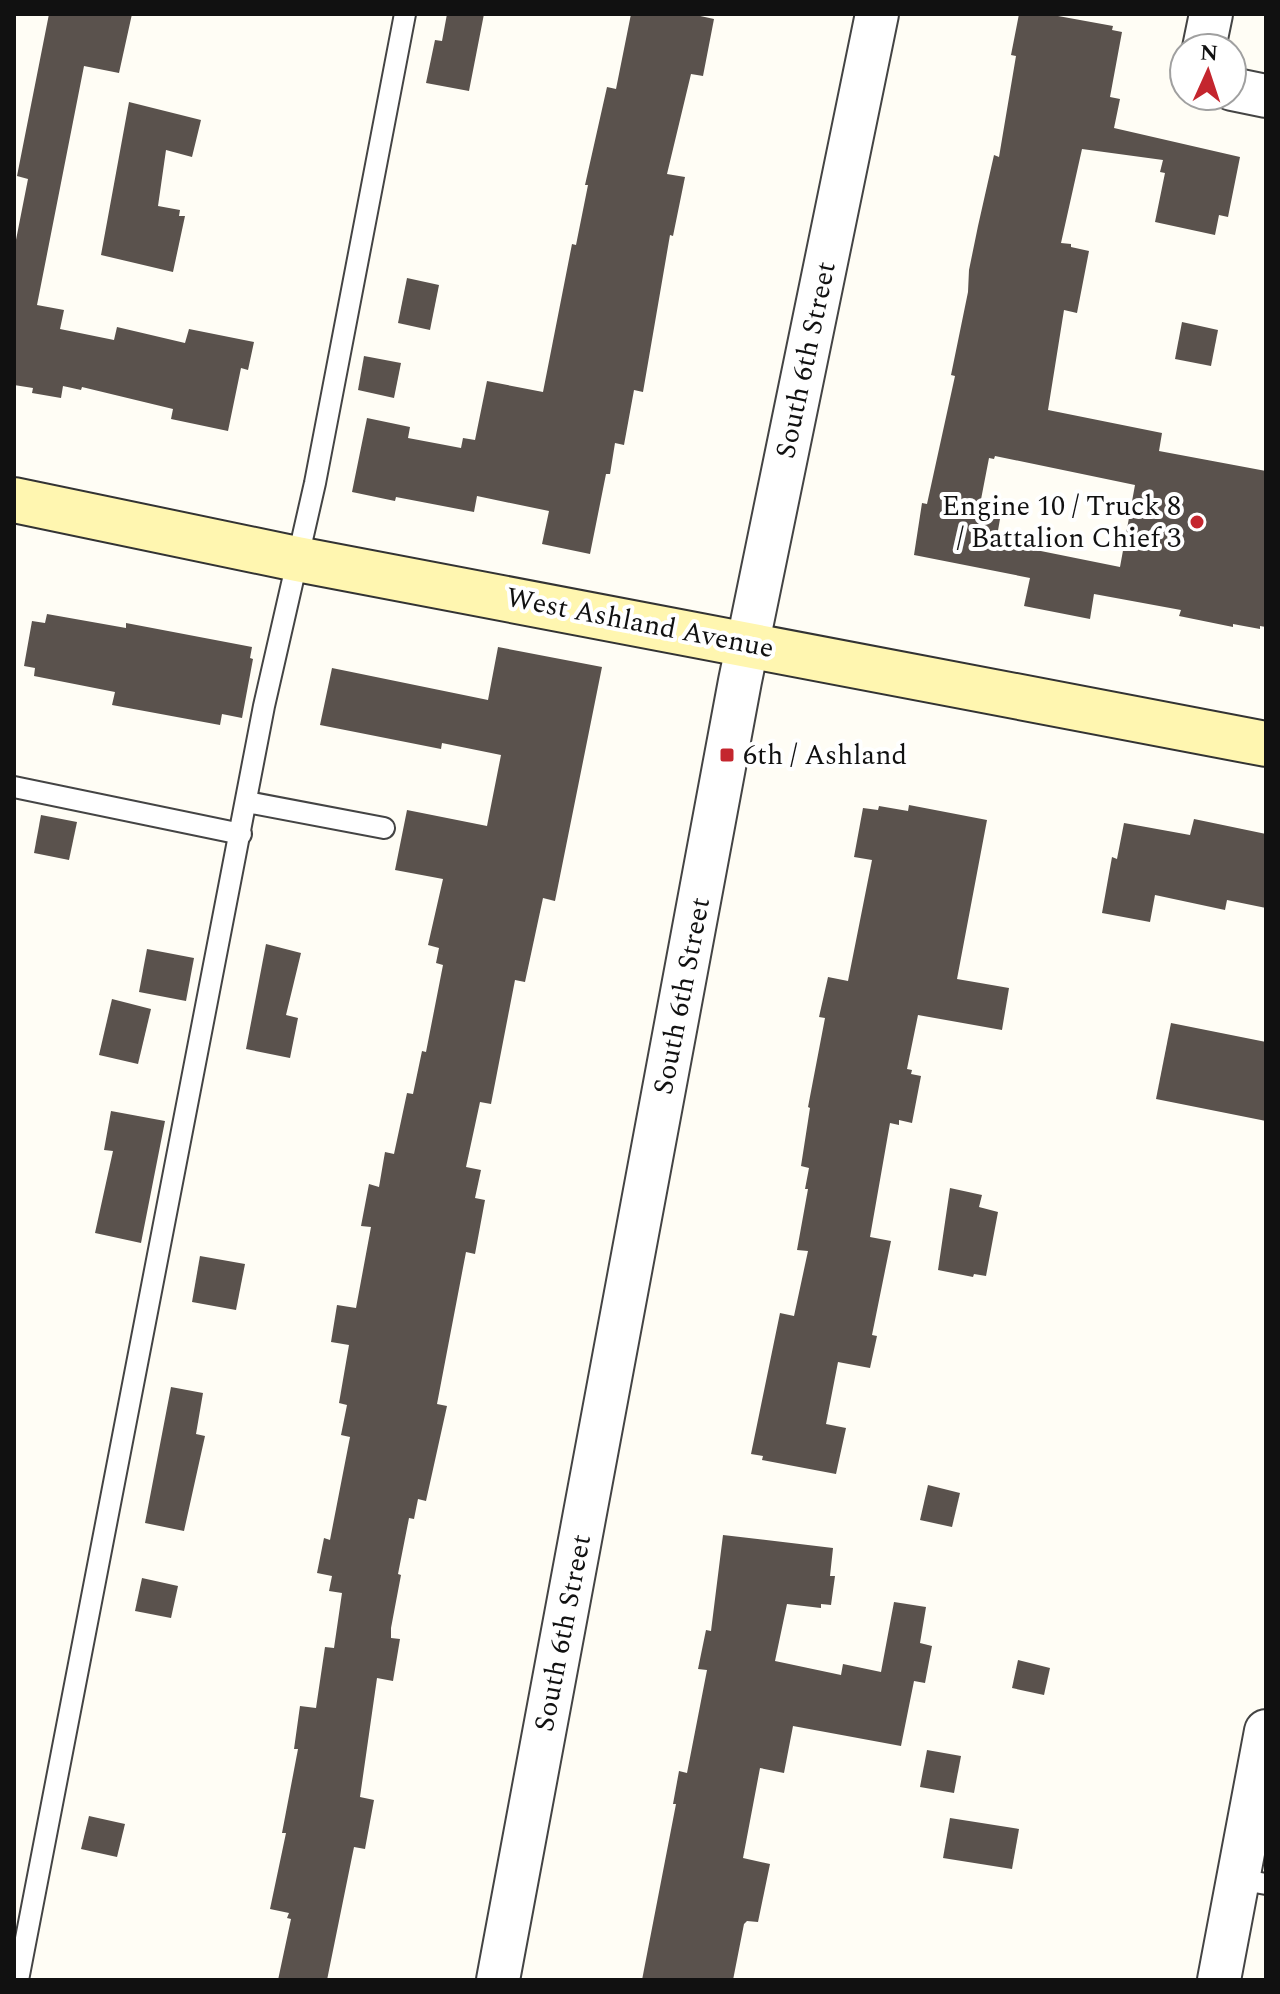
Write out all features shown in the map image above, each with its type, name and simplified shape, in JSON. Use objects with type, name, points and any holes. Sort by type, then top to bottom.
[{"type":"street","name":"South 6th Street","points":[[498,1980],[748,644],[877,14]]},
{"type":"street","name":"West Ashland Avenue","points":[[14,500],[297,559],[1266,744]]},
{"type":"street","points":[[1219,1980],[1252,1882],[1265,1740]]},
{"type":"lane","points":[[18,1980],[270,679],[315,483],[405,14]]},
{"type":"lane","points":[[14,787],[241,834]]},
{"type":"lane","points":[[247,802],[384,828]]},
{"type":"building","points":[[49,14],[132,14],[119,73],[84,66],[37,305],[64,310],[60,329],[114,340],[117,327],[185,343],[189,329],[254,342],[248,370],[241,368],[228,431],[171,419],[173,409],[82,387],[81,390],[63,386],[61,398],[32,393],[33,388],[14,385],[14,250],[28,179],[17,176]]},
{"type":"building","points":[[447,14],[484,14],[469,91],[426,83],[435,40],[442,41]]},
{"type":"building","points":[[631,14],[691,14],[714,19],[703,76],[691,74],[667,174],[685,177],[673,236],[670,235],[643,392],[634,390],[624,445],[615,443],[590,554],[542,544],[549,511],[477,496],[474,512],[352,492],[367,418],[410,427],[408,438],[461,448],[463,438],[475,440],[487,381],[543,392],[607,87],[616,89]]},
{"type":"building","points":[[1019,14],[1047,14],[1113,26],[1112,30],[1122,32],[1110,97],[1120,99],[1114,128],[1240,157],[1228,217],[1219,215],[1215,235],[1155,222],[1165,173],[1160,172],[1163,160],[1082,149],[1061,243],[1089,251],[1077,313],[1064,310],[1048,410],[1162,433],[1159,451],[1266,471],[1266,627],[1260,626],[1260,629],[1233,624],[1233,627],[1179,616],[1181,610],[1094,594],[1090,619],[1024,606],[1030,578],[914,555],[922,503],[927,504],[955,376],[951,375],[978,226],[994,155],[999,157],[1016,56],[1011,55]],"holes":[[[995,456],[1135,485],[1120,567],[996,542],[1000,519],[978,515],[989,458],[994,459]]]},
{"type":"building","points":[[129,102],[201,120],[192,157],[166,150],[158,206],[180,210],[179,216],[185,216],[173,272],[101,255]]},
{"type":"building","points":[[407,278],[439,285],[430,330],[398,323]]},
{"type":"building","points":[[1182,322],[1218,330],[1211,366],[1175,359]]},
{"type":"building","points":[[364,356],[401,363],[394,398],[358,390]]},
{"type":"building","points":[[47,614],[126,628],[126,623],[252,647],[250,658],[253,659],[242,718],[222,714],[220,725],[112,705],[115,692],[34,676],[35,668],[24,666],[32,621],[45,623]]},
{"type":"building","points":[[498,647],[602,667],[555,901],[543,898],[525,982],[515,980],[491,1104],[480,1102],[466,1167],[481,1170],[475,1198],[485,1200],[475,1254],[466,1252],[437,1404],[447,1406],[426,1501],[418,1499],[414,1519],[409,1518],[398,1574],[401,1575],[391,1638],[400,1639],[393,1681],[377,1678],[360,1797],[374,1800],[365,1849],[354,1847],[327,1980],[278,1980],[291,1919],[287,1918],[289,1913],[270,1909],[286,1833],[282,1833],[298,1749],[294,1749],[300,1706],[316,1708],[325,1647],[334,1648],[342,1593],[329,1591],[332,1576],[317,1573],[324,1538],[330,1540],[350,1437],[341,1435],[347,1405],[339,1403],[349,1345],[331,1342],[337,1305],[356,1308],[371,1227],[361,1226],[369,1184],[379,1187],[385,1152],[394,1154],[407,1093],[413,1094],[422,1051],[426,1052],[443,965],[436,963],[439,948],[428,945],[443,879],[395,870],[407,810],[487,826],[501,755],[442,743],[441,749],[320,725],[332,668],[488,700]]},
{"type":"building","points":[[909,805],[987,820],[957,979],[1009,988],[1002,1030],[918,1015],[907,1069],[912,1070],[911,1074],[921,1076],[912,1123],[899,1120],[899,1125],[890,1123],[870,1237],[891,1241],[872,1335],[877,1336],[870,1368],[838,1362],[826,1424],[846,1428],[836,1474],[762,1460],[763,1456],[751,1454],[780,1313],[794,1316],[808,1251],[797,1250],[808,1189],[805,1189],[809,1168],[801,1166],[808,1107],[825,1018],[819,1017],[828,977],[848,981],[872,860],[854,857],[863,808],[878,810],[879,806],[908,811]]},
{"type":"building","points":[[41,815],[77,822],[69,860],[34,853]]},
{"type":"building","points":[[1194,819],[1266,834],[1266,908],[1227,900],[1225,910],[1155,895],[1150,922],[1102,913],[1112,857],[1117,859],[1124,823],[1190,835]]},
{"type":"building","points":[[266,944],[301,953],[286,1015],[298,1018],[290,1058],[246,1049]]},
{"type":"building","points":[[147,949],[194,958],[186,1001],[139,992]]},
{"type":"building","points":[[112,999],[151,1009],[138,1064],[99,1055]]},
{"type":"building","points":[[1171,1023],[1266,1042],[1266,1121],[1156,1099]]},
{"type":"building","points":[[111,1111],[165,1121],[141,1243],[95,1233],[113,1151],[104,1150]]},
{"type":"building","points":[[950,1188],[982,1195],[979,1207],[998,1212],[986,1276],[974,1274],[973,1277],[938,1270]]},
{"type":"building","points":[[200,1256],[245,1264],[236,1310],[192,1302]]},
{"type":"building","points":[[171,1387],[203,1393],[196,1434],[205,1436],[184,1531],[145,1523]]},
{"type":"building","points":[[928,1485],[960,1493],[952,1527],[920,1520]]},
{"type":"building","points":[[723,1535],[833,1548],[830,1576],[835,1576],[831,1605],[821,1604],[821,1608],[787,1604],[775,1661],[841,1675],[843,1664],[881,1672],[894,1602],[926,1607],[920,1643],[932,1646],[925,1683],[914,1681],[901,1746],[793,1726],[784,1773],[760,1768],[743,1858],[770,1864],[758,1922],[747,1921],[744,1924],[733,1980],[642,1980],[676,1804],[673,1804],[679,1771],[687,1773],[707,1670],[698,1669],[706,1630],[711,1631]]},
{"type":"building","points":[[142,1578],[178,1586],[171,1618],[135,1611]]},
{"type":"building","points":[[1018,1660],[1050,1668],[1044,1695],[1012,1688]]},
{"type":"building","points":[[927,1750],[961,1756],[954,1793],[920,1787]]},
{"type":"building","points":[[89,1816],[125,1824],[117,1857],[81,1849]]},
{"type":"building","points":[[950,1818],[1019,1829],[1012,1869],[943,1858]]},
{"type":"place","name":"Engine 10 / Truck 8 / Battalion Chief 3","points":[[1197,522]]},
{"type":"place","name":"6th / Ashland","points":[[727,755]]}]
